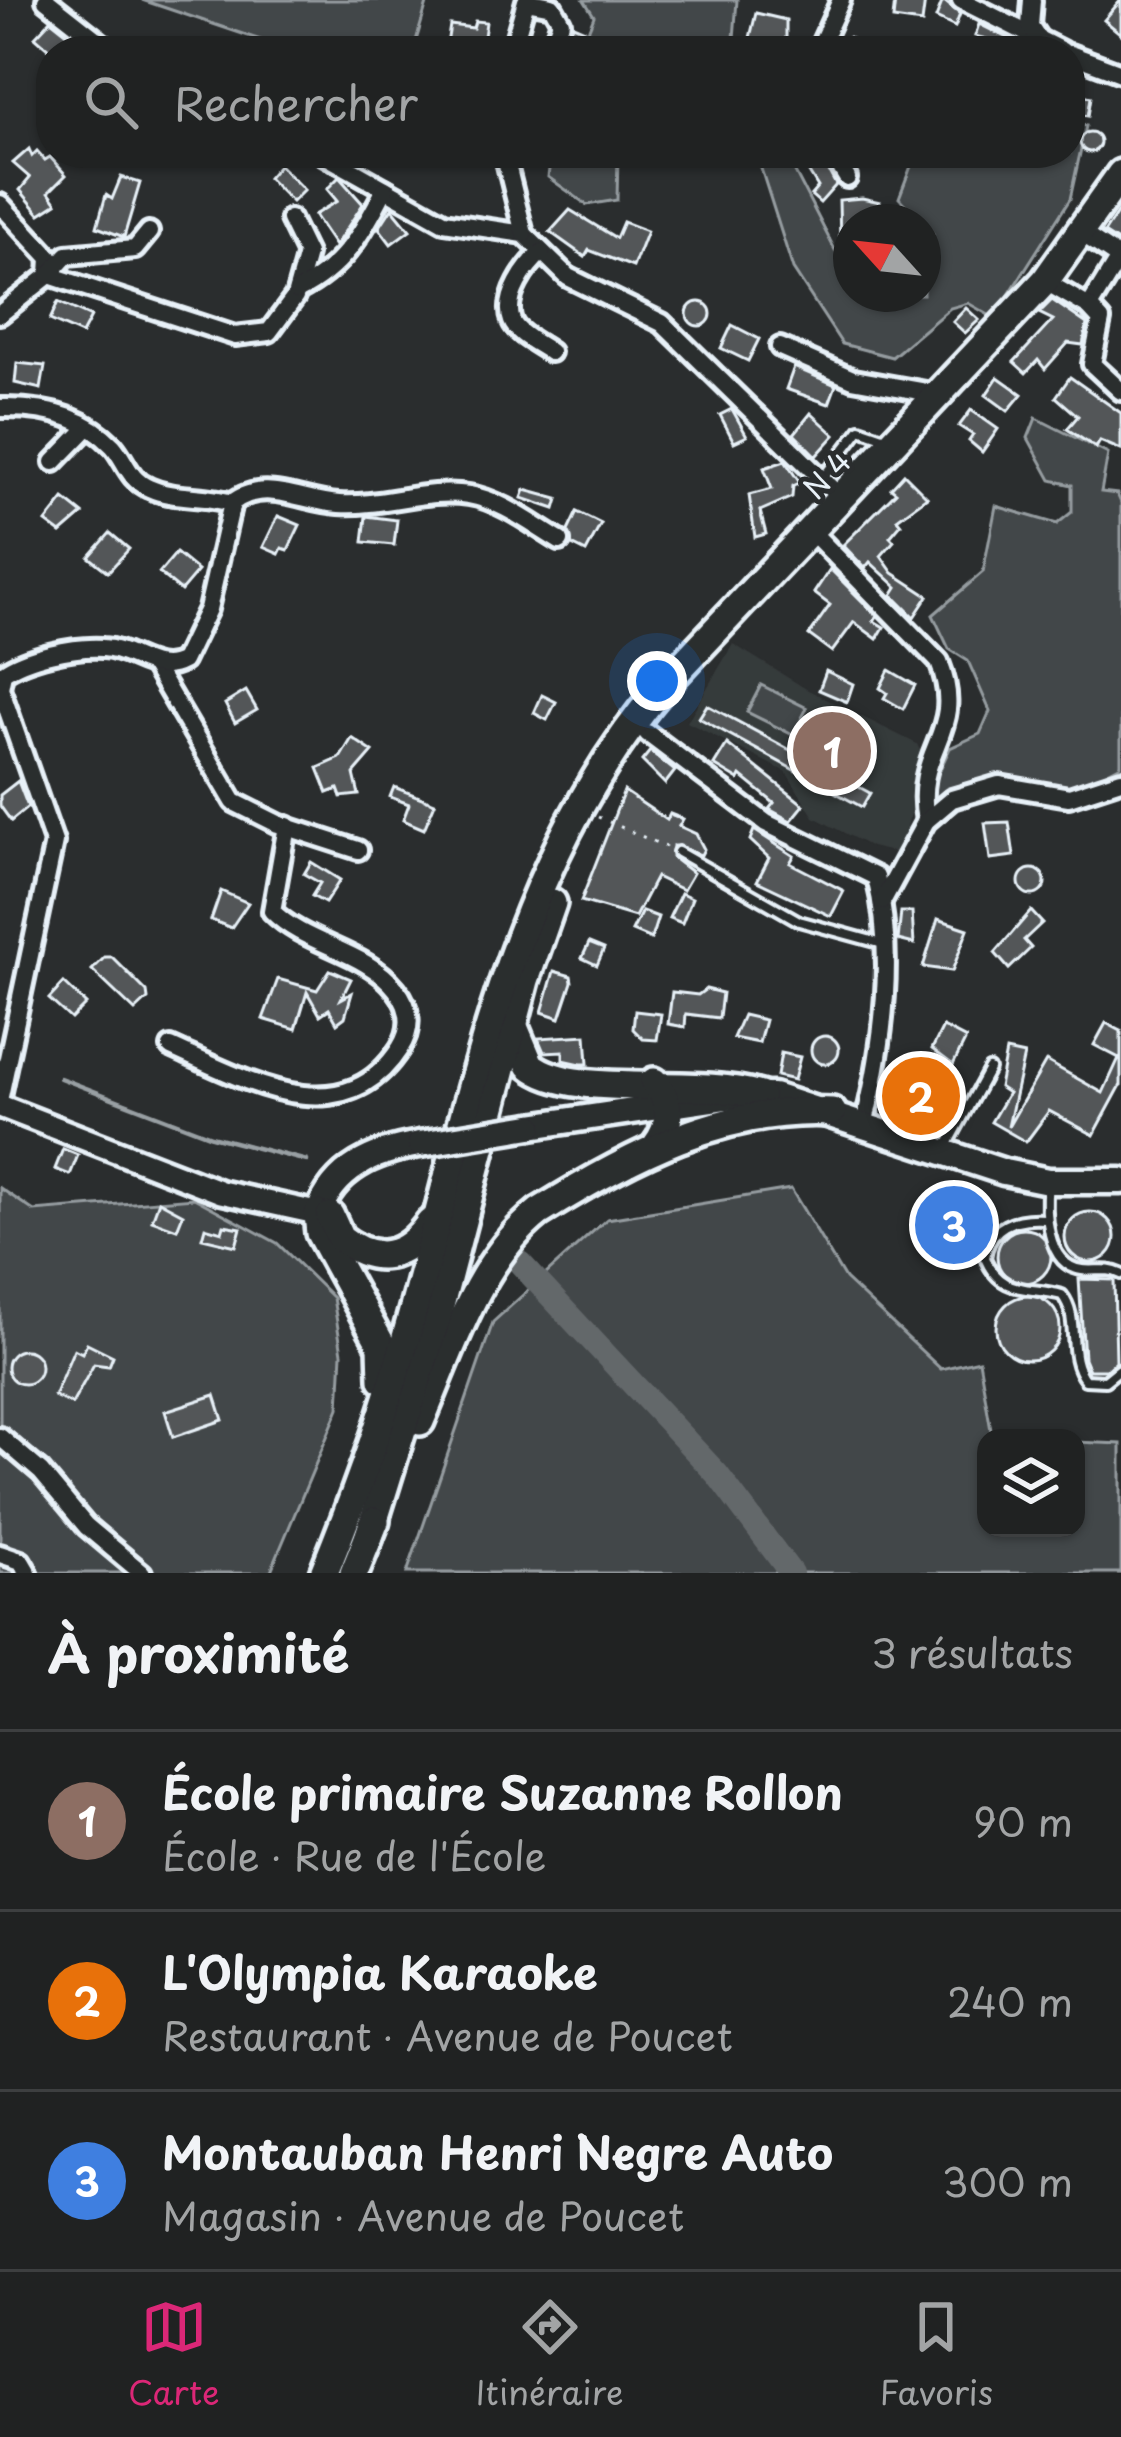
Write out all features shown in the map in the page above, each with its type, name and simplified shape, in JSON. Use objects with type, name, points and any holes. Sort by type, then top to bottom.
[{"type":"highway","name":"N 4","points":[[368,1538],[437,1317],[514,1027],[565,868],[590,814],[646,733],[815,535],[974,370],[1048,283],[1121,178]]},
{"type":"highway","name":"N 4","points":[[324,1573],[354,1498],[405,1340],[436,1215],[508,970],[575,810],[629,726],[834,491],[893,440],[1045,280],[1121,178]]},
{"type":"highway","points":[[514,1027],[530,1065],[550,1078],[582,1084],[724,1087],[752,1107]]},
{"type":"highway","points":[[654,1082],[681,1106],[656,1145]]},
{"type":"highway","points":[[354,1573],[482,1283],[506,1245],[539,1212],[656,1145],[752,1107],[832,1112]]},
{"type":"highway","points":[[324,1215],[353,1249],[385,1256],[415,1244],[436,1215]]},
{"type":"highway","points":[[324,1215],[320,1233],[370,1318],[386,1358],[354,1498]]},
{"type":"main road","points":[[324,1215],[333,1185],[381,1152],[681,1106],[752,1107]]},
{"type":"main road","points":[[832,1112],[944,1153],[1048,1181],[1121,1180]]},
{"type":"street","points":[[46,0],[91,36]]},
{"type":"street","points":[[825,36],[842,0]]},
{"type":"street","points":[[961,0],[985,6],[1032,36]]},
{"type":"street","points":[[1032,0],[1030,26],[1037,36]]},
{"type":"street","points":[[516,36],[526,1],[540,1],[559,13],[555,36]]},
{"type":"street","points":[[1085,60],[1121,73]]},
{"type":"street","points":[[348,168],[444,222],[524,234]]},
{"type":"street","points":[[508,168],[524,234],[542,252],[568,277],[662,323],[834,491]]},
{"type":"street","points":[[841,168],[847,178]]},
{"type":"street","points":[[297,291],[328,275],[358,242],[385,189]]},
{"type":"street","points":[[0,205],[50,258],[49,275]]},
{"type":"street","points":[[49,275],[235,336],[269,332],[297,291],[307,254],[290,219]]},
{"type":"street","points":[[0,314],[68,255],[135,248],[149,232]]},
{"type":"street","points":[[1083,234],[1119,259],[1089,307]]},
{"type":"street","points":[[542,252],[521,276],[510,315],[514,326],[550,352]]},
{"type":"street","points":[[1048,283],[1089,307],[1103,327],[1092,364],[1101,378],[1121,391]]},
{"type":"street","points":[[780,347],[853,379],[937,394]]},
{"type":"street","points":[[0,408],[44,409],[88,427],[113,447],[130,475],[147,488],[232,503],[250,492],[274,491],[330,504],[377,507],[469,495],[560,541]]},
{"type":"street","points":[[54,462],[88,427]]},
{"type":"street","points":[[0,1096],[54,842],[0,679],[9,668],[90,649],[120,651],[154,666],[183,661],[216,580],[232,503]]},
{"type":"street","points":[[815,535],[939,662],[951,708],[924,773],[926,821]]},
{"type":"street","points":[[154,666],[234,802],[358,850]]},
{"type":"street","points":[[646,733],[766,824],[866,868],[876,877],[883,944],[878,1069],[864,1125]]},
{"type":"street","points":[[882,902],[926,821],[952,799],[989,785],[1069,796],[1121,780]]},
{"type":"street","points":[[171,1047],[240,1078],[315,1098],[340,1096],[365,1085],[389,1064],[409,1034],[408,1011],[377,971],[272,911],[287,826]]},
{"type":"street","points":[[0,1106],[221,1192],[324,1215]]},
{"type":"street","points":[[0,1437],[41,1472],[86,1526],[142,1573]]},
{"type":"street","points":[[0,1554],[21,1561],[28,1573]]},
{"type":"lane","points":[[678,852],[799,921],[883,944]]},
{"type":"lane","points":[[944,1153],[989,1070]]},
{"type":"lane","points":[[1048,1181],[1045,1219],[1060,1256],[1072,1267],[1121,1274]]},
{"type":"lane","points":[[1045,1219],[1008,1222],[994,1233],[986,1258],[991,1272],[999,1283],[1018,1290],[1062,1294],[1070,1305],[1076,1361],[1085,1380],[1105,1381],[1121,1368]]},
{"type":"path","points":[[590,814],[678,852]]},
{"type":"shaded area","points":[[142,0],[428,0],[417,36],[249,36]]},
{"type":"shaded area","points":[[584,0],[737,0],[734,36],[586,36],[594,16]]},
{"type":"shaded area","points":[[549,168],[618,168],[617,200],[587,205],[548,177]]},
{"type":"shaded area","points":[[761,168],[793,168],[833,246],[833,312],[941,312],[941,204],[905,204],[899,198],[910,168],[1077,168],[1070,199],[994,318],[968,303],[950,308],[892,357],[842,344],[793,269]]},
{"type":"shaded area","points":[[1036,418],[1108,454],[1101,492],[1117,494],[1121,503],[1121,765],[1078,788],[1016,778],[987,780],[930,808],[926,799],[950,748],[980,734],[990,711],[968,661],[949,649],[933,615],[983,572],[996,506],[1057,524],[1072,512],[1072,485],[1051,480],[1028,438]]},
{"type":"shaded area","points":[[733,644],[808,690],[917,744],[923,757],[901,854],[871,847],[814,817],[786,772],[687,722]]},
{"type":"shaded area","points":[[761,685],[807,708],[793,735],[747,712]]},
{"type":"shaded area","points":[[0,1188],[34,1211],[194,1198],[277,1243],[333,1298],[342,1353],[339,1408],[270,1573],[0,1573]]},
{"type":"shaded area","points":[[791,1189],[845,1279],[941,1369],[979,1360],[991,1429],[977,1429],[977,1537],[1085,1537],[1085,1442],[1121,1444],[1121,1573],[407,1573],[493,1322],[607,1219]]},
{"type":"building","points":[[895,0],[925,0],[922,23],[893,19]]},
{"type":"building","points":[[943,0],[960,14],[955,27],[936,18]]},
{"type":"building","points":[[1121,0],[1121,34],[1104,20]]},
{"type":"building","points":[[756,13],[786,20],[786,36],[750,36]]},
{"type":"building","points":[[51,20],[71,36],[36,36]]},
{"type":"building","points":[[475,21],[486,22],[484,36],[448,36],[450,25],[473,28]]},
{"type":"building","points":[[979,24],[1003,36],[975,36]]},
{"type":"building","points":[[573,25],[592,33],[591,36],[568,36]]},
{"type":"building","points":[[1085,134],[1097,135],[1097,149],[1085,150]]},
{"type":"building","points":[[29,149],[32,156],[36,152],[36,168],[60,168],[66,175],[49,192],[57,203],[40,214],[20,190],[30,178],[13,163]]},
{"type":"building","points":[[282,168],[304,190],[292,202],[268,178]]},
{"type":"building","points":[[806,168],[827,168],[836,185],[820,203],[811,195],[818,187]]},
{"type":"building","points":[[121,177],[140,183],[124,237],[97,227],[106,195],[112,199]]},
{"type":"building","points":[[339,177],[363,204],[335,246],[314,215],[337,201],[327,189]]},
{"type":"building","points":[[862,198],[880,204],[839,204],[839,200]]},
{"type":"building","points":[[1121,207],[1121,244],[1104,233]]},
{"type":"building","points":[[392,208],[410,230],[391,244],[379,228]]},
{"type":"building","points":[[570,210],[616,238],[623,222],[647,231],[633,267],[589,250],[585,257],[550,232]]},
{"type":"building","points":[[1052,300],[1087,324],[1083,345],[1068,343],[1045,369],[1038,360],[1026,373],[1014,362],[1053,320],[1039,313]]},
{"type":"building","points":[[58,302],[91,317],[82,334],[50,320]]},
{"type":"building","points":[[699,302],[708,305],[708,323],[699,326],[690,323],[687,314],[690,305]]},
{"type":"building","points":[[966,308],[979,320],[965,333],[953,322]]},
{"type":"building","points":[[732,325],[759,339],[748,361],[721,348]]},
{"type":"building","points":[[17,363],[45,366],[41,389],[15,383]]},
{"type":"building","points":[[794,367],[836,385],[829,404],[786,389]]},
{"type":"building","points":[[998,377],[1022,394],[1008,411],[986,395]]},
{"type":"building","points":[[1070,377],[1121,413],[1121,450],[1100,441],[1096,448],[1067,429],[1078,416],[1056,397]]},
{"type":"building","points":[[732,409],[747,436],[734,442],[720,415]]},
{"type":"building","points":[[971,410],[998,429],[982,452],[969,441],[973,435],[959,426]]},
{"type":"building","points":[[811,413],[835,435],[816,456],[794,434]]},
{"type":"building","points":[[785,461],[800,483],[793,486],[792,497],[760,511],[766,534],[755,537],[749,495],[772,489],[764,468]]},
{"type":"building","points":[[904,474],[927,497],[897,519],[901,524],[890,537],[894,541],[881,556],[893,573],[928,596],[914,617],[892,595],[897,587],[870,562],[865,568],[843,545],[896,492],[891,488]]},
{"type":"building","points":[[525,490],[558,499],[555,509],[522,498]]},
{"type":"building","points":[[64,499],[83,514],[61,533],[46,522]]},
{"type":"building","points":[[577,512],[601,524],[586,552],[572,545],[568,531]]},
{"type":"building","points":[[278,516],[300,525],[288,550],[282,548],[279,554],[263,547]]},
{"type":"building","points":[[366,516],[397,520],[394,545],[363,542]]},
{"type":"building","points":[[110,533],[129,549],[108,572],[89,557]]},
{"type":"building","points":[[176,553],[198,571],[181,591],[159,573]]},
{"type":"building","points":[[830,569],[877,616],[874,621],[884,627],[877,639],[854,622],[832,652],[809,635],[830,605],[814,593]]},
{"type":"building","points":[[889,670],[915,685],[903,709],[884,698],[887,693],[880,688]]},
{"type":"building","points":[[826,671],[853,684],[847,702],[819,690]]},
{"type":"building","points":[[246,691],[257,710],[235,723],[225,704]]},
{"type":"building","points":[[542,695],[556,702],[547,720],[534,713]]},
{"type":"building","points":[[707,705],[870,793],[862,807],[699,718]]},
{"type":"building","points":[[352,738],[373,752],[354,774],[359,795],[341,797],[338,789],[328,793],[318,768],[340,758]]},
{"type":"building","points":[[727,744],[804,805],[791,821],[769,809],[774,803],[741,776],[739,780],[714,765]]},
{"type":"building","points":[[650,751],[675,771],[665,784],[642,761]]},
{"type":"building","points":[[18,781],[28,807],[11,821],[0,806],[0,795]]},
{"type":"building","points":[[394,787],[435,803],[424,829],[403,820],[409,804],[390,797]]},
{"type":"building","points":[[624,791],[667,820],[670,814],[683,819],[679,826],[696,834],[704,849],[701,855],[673,846],[672,857],[693,873],[683,890],[656,877],[635,917],[581,901]]},
{"type":"building","points":[[1009,822],[1014,856],[990,859],[985,823]]},
{"type":"building","points":[[754,830],[794,856],[790,863],[844,891],[831,916],[757,881],[769,858],[750,840]]},
{"type":"building","points":[[311,862],[340,880],[325,903],[312,896],[320,883],[304,874]]},
{"type":"building","points":[[1032,869],[1045,882],[1032,895],[1019,882]]},
{"type":"building","points":[[221,891],[248,903],[231,928],[211,920]]},
{"type":"building","points":[[681,893],[692,898],[682,923],[669,918]]},
{"type":"building","points":[[642,911],[658,917],[651,939],[632,931]]},
{"type":"building","points":[[1031,911],[1042,923],[1024,940],[1031,948],[1009,969],[995,953]]},
{"type":"building","points":[[901,912],[912,912],[914,944],[898,940]]},
{"type":"building","points":[[938,919],[968,929],[952,971],[923,967]]},
{"type":"building","points":[[589,943],[604,949],[597,965],[582,958]]},
{"type":"building","points":[[105,957],[112,957],[147,992],[148,999],[135,1011],[92,970]]},
{"type":"building","points":[[330,970],[351,979],[341,999],[352,993],[345,1017],[337,1023],[329,1009],[320,1015],[307,992],[296,1029],[263,1019],[278,979],[317,990]]},
{"type":"building","points":[[554,971],[571,976],[572,982],[560,1018],[542,1012]]},
{"type":"building","points":[[64,983],[86,1004],[71,1019],[49,999]]},
{"type":"building","points":[[706,989],[722,993],[719,1018],[686,1014],[685,1027],[668,1024],[672,992],[698,995]]},
{"type":"building","points":[[635,1011],[661,1014],[657,1040],[643,1039],[633,1029]]},
{"type":"building","points":[[743,1015],[765,1020],[759,1043],[733,1038]]},
{"type":"building","points":[[1106,1023],[1121,1031],[1121,1085],[1094,1135],[1049,1111],[1026,1142],[991,1122],[1008,1093],[999,1087],[1006,1051],[1024,1055],[1008,1127],[1046,1061],[1103,1093],[1119,1058],[1094,1045]]},
{"type":"building","points":[[943,1027],[966,1039],[953,1065],[932,1049]]},
{"type":"building","points":[[586,1035],[588,1064],[563,1060],[563,1051],[544,1052],[538,1038]]},
{"type":"building","points":[[825,1036],[835,1040],[839,1050],[835,1060],[825,1064],[815,1060],[811,1050],[815,1040]]},
{"type":"building","points":[[781,1053],[800,1057],[794,1080],[777,1076]]},
{"type":"building","points":[[918,1072],[939,1079],[923,1120],[902,1112]]},
{"type":"building","points":[[63,1149],[78,1155],[70,1175],[55,1169]]},
{"type":"building","points":[[159,1201],[183,1214],[177,1229],[152,1220]]},
{"type":"building","points":[[940,1208],[975,1219],[968,1243],[927,1235]]},
{"type":"building","points":[[1080,1213],[1100,1213],[1114,1227],[1114,1247],[1100,1261],[1080,1261],[1066,1247],[1066,1227]]},
{"type":"building","points":[[224,1225],[241,1228],[236,1246],[202,1238],[205,1227],[222,1232]]},
{"type":"building","points":[[1024,1229],[1043,1237],[1051,1256],[1043,1275],[1024,1283],[1005,1275],[997,1256],[1005,1237]]},
{"type":"building","points":[[1079,1279],[1114,1280],[1116,1361],[1106,1370],[1089,1370],[1084,1358]]},
{"type":"building","points":[[1028,1296],[1051,1305],[1060,1328],[1051,1351],[1028,1360],[1005,1351],[996,1328],[1005,1305]]},
{"type":"building","points":[[87,1343],[113,1356],[109,1366],[94,1364],[72,1404],[54,1396],[74,1349],[82,1353]]},
{"type":"building","points":[[24,1350],[36,1355],[41,1367],[36,1379],[24,1384],[12,1379],[7,1367],[12,1355]]},
{"type":"building","points":[[215,1395],[223,1420],[173,1437],[165,1411]]},
{"type":"waterway","points":[[60,1078],[211,1136],[307,1161]]},
{"type":"waterway","points":[[520,1263],[717,1474],[791,1573]]},
{"type":"place","name":"École primaire Suzanne Rollon","points":[[832,751]]},
{"type":"place","name":"L'Olympia Karaoke","points":[[921,1096]]},
{"type":"place","name":"Montauban Henri Negre Auto","points":[[954,1225]]}]
